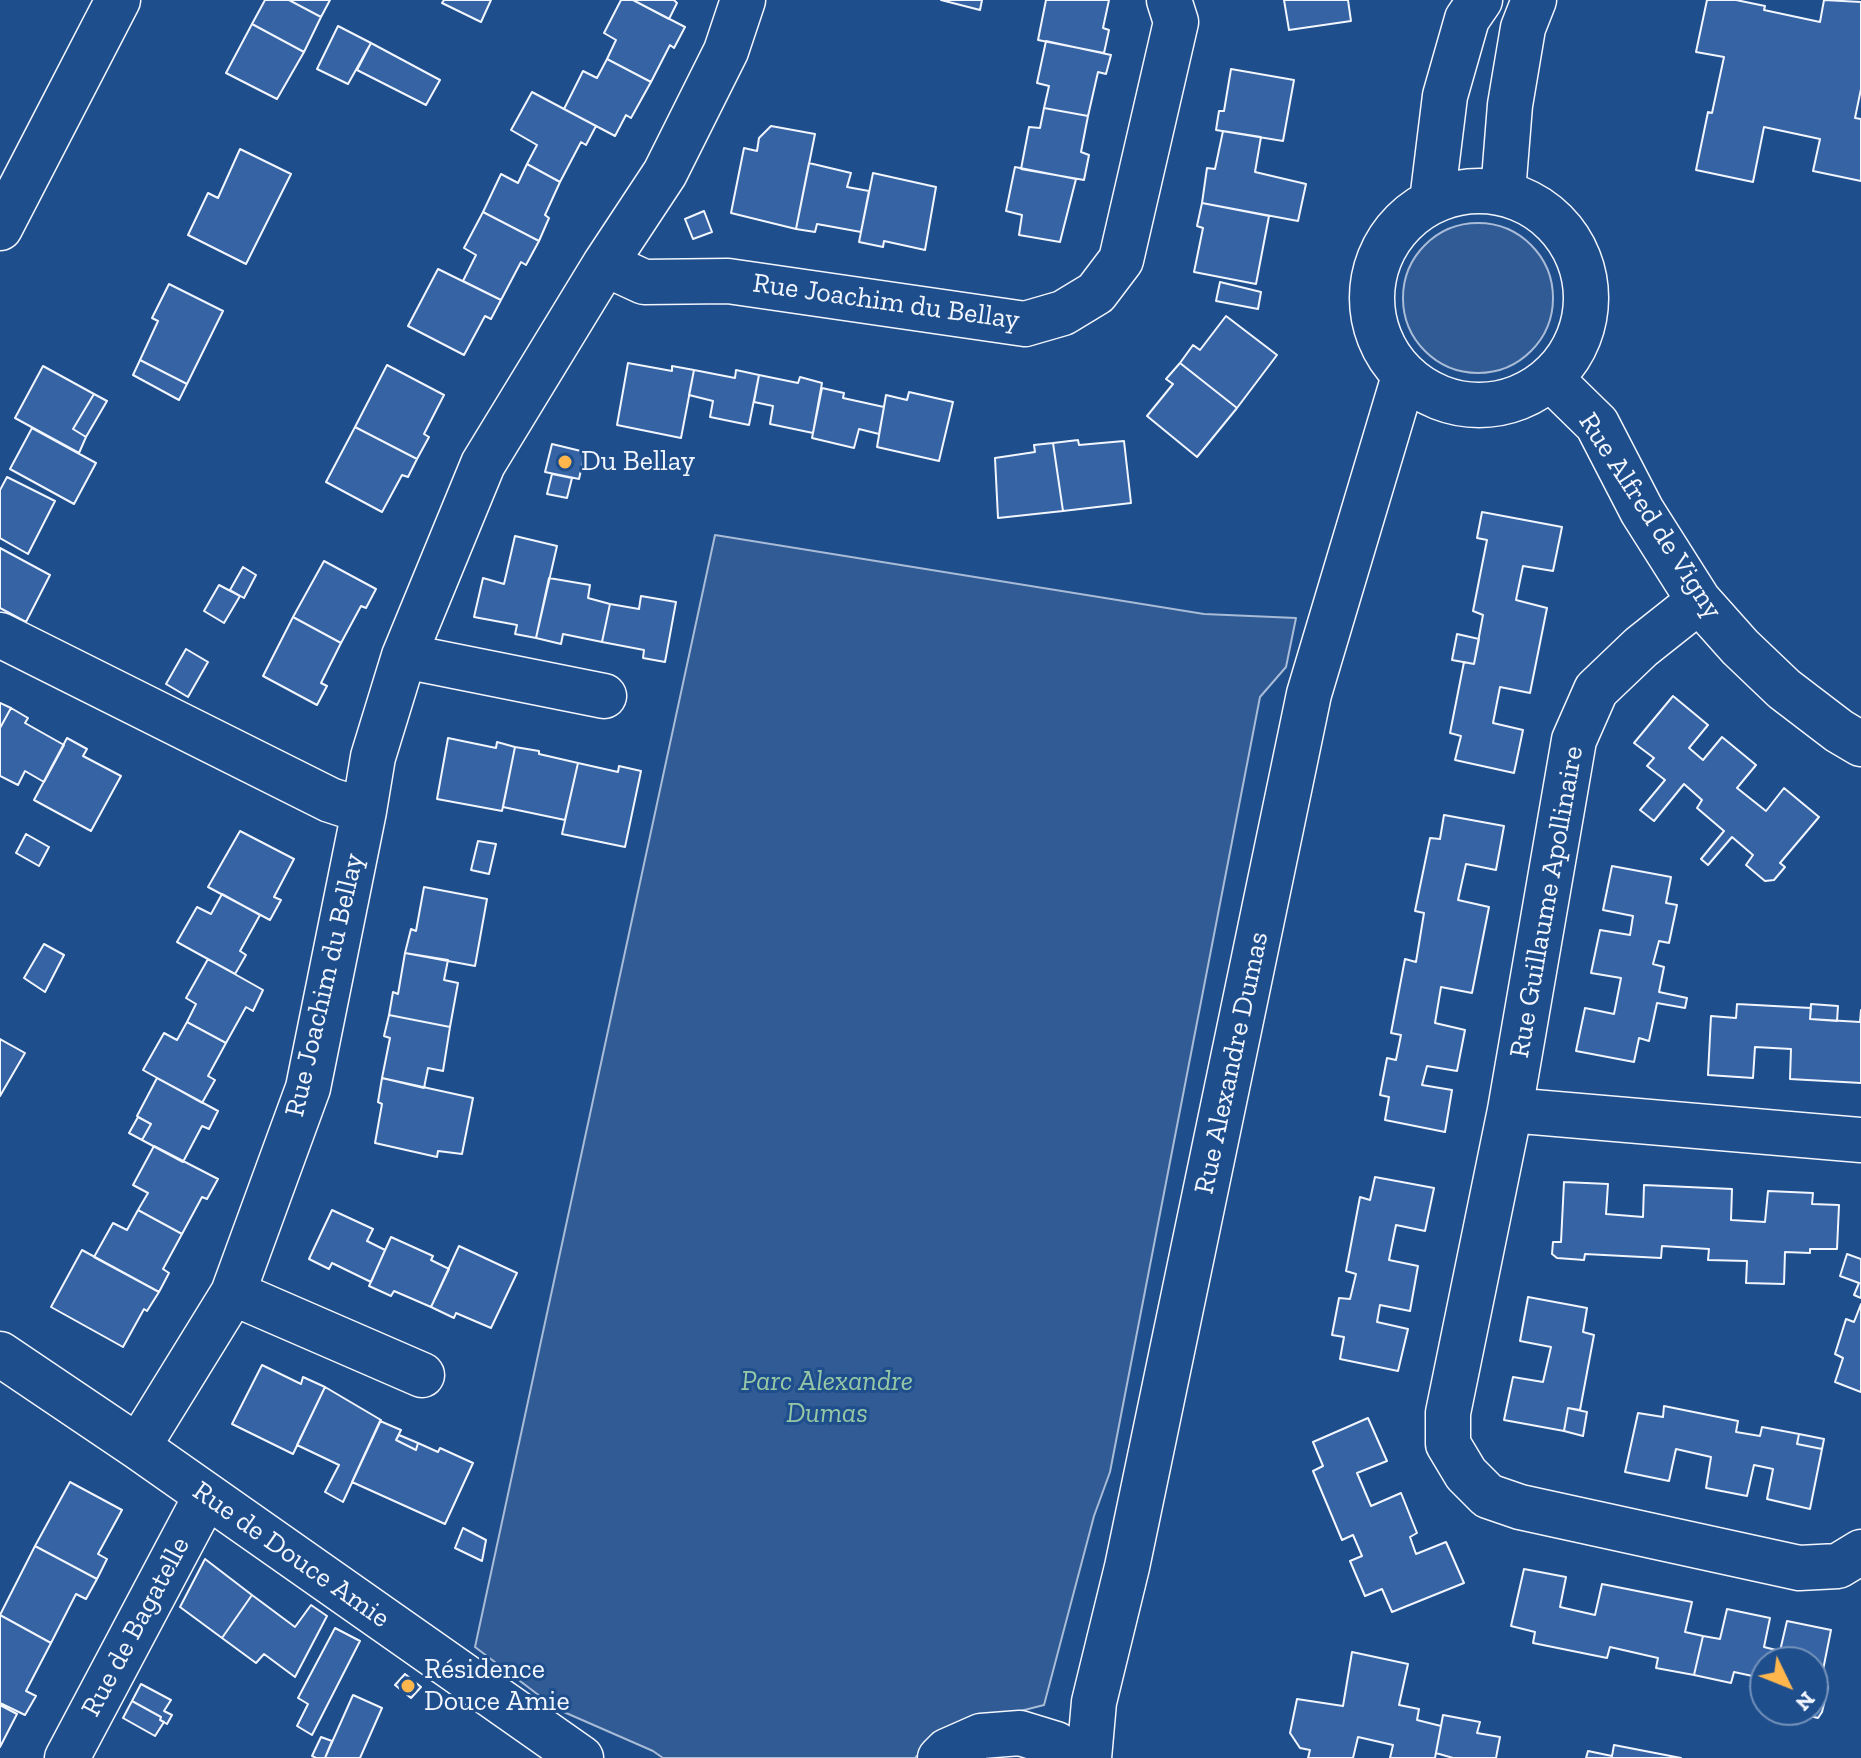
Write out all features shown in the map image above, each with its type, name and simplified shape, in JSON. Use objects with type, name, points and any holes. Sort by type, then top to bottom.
[{"type":"street","points":[[0,228],[118,0]]},
{"type":"street","name":"Rue Joachim du Bellay","points":[[138,1447],[233,1293],[308,1088],[373,757],[404,656],[483,464],[605,264],[665,173],[726,51],[743,0]]},
{"type":"street","name":"Rue Joachim du Bellay","points":[[605,264],[644,282],[728,281],[1025,324],[1063,313],[1096,293],[1121,260],[1176,22],[1169,0]]},
{"type":"street","points":[[1432,201],[1445,96],[1467,19],[1480,0]]},
{"type":"street","points":[[1503,192],[1510,105],[1523,28],[1534,0]]},
{"type":"street","points":[[1467,191],[1503,192],[1535,205],[1563,229],[1581,260],[1586,314],[1575,349],[1551,379],[1512,401],[1474,406],[1436,398],[1404,376],[1385,351],[1373,315],[1374,277],[1388,241],[1401,223],[1432,201],[1467,191]]},
{"type":"street","name":"Rue Alexandre Dumas","points":[[1089,1758],[1094,1702],[1127,1567],[1309,694],[1404,376]]},
{"type":"street","name":"Rue Alfred de Vigny","points":[[1551,379],[1597,424],[1642,511],[1699,601],[1740,647],[1784,689],[1861,744]]},
{"type":"street","name":"Rue Guillaume Apollinaire","points":[[1699,601],[1641,647],[1596,690],[1574,740],[1510,1110],[1448,1413],[1448,1444],[1466,1474],[1488,1496],[1520,1507],[1799,1568],[1838,1566],[1861,1552]]},
{"type":"street","points":[[0,635],[330,800],[364,811]]},
{"type":"street","points":[[404,656],[604,696]]},
{"type":"street","points":[[1510,1110],[1861,1140]]},
{"type":"street","points":[[233,1293],[422,1375]]},
{"type":"street","name":"Rue de Douce Amie","points":[[0,1354],[138,1447],[581,1758]]},
{"type":"street","name":"Rue de Bagatelle","points":[[67,1758],[206,1496]]},
{"type":"street","points":[[940,1758],[947,1751],[981,1736],[1020,1733],[1056,1744],[1077,1758]]},
{"type":"green space","points":[[1478,223],[1507,228],[1531,245],[1548,269],[1553,298],[1548,327],[1531,351],[1507,368],[1478,373],[1449,368],[1425,351],[1408,327],[1403,298],[1408,269],[1425,245],[1449,228]]},
{"type":"green space","name":"Parc Alexandre Dumas","points":[[715,535],[1204,614],[1296,618],[1286,667],[1260,697],[1110,1472],[1094,1516],[1044,1705],[989,1719],[924,1748],[915,1758],[663,1758],[557,1709],[475,1647]]},
{"type":"building","points":[[265,0],[289,0],[321,17],[304,52],[252,24]]},
{"type":"building","points":[[289,0],[330,0],[321,17]]},
{"type":"building","points":[[444,0],[491,0],[481,22],[442,3]]},
{"type":"building","points":[[621,0],[633,0],[685,27],[674,48],[670,45],[651,82],[607,59],[616,40],[604,33]]},
{"type":"building","points":[[633,0],[674,0],[677,3],[669,19]]},
{"type":"building","points":[[941,0],[982,0],[980,10]]},
{"type":"building","points":[[1046,0],[1109,0],[1103,28],[1109,30],[1104,53],[1038,40]]},
{"type":"building","points":[[1284,0],[1348,0],[1351,21],[1289,30]]},
{"type":"building","points":[[1707,0],[1736,0],[1765,6],[1764,10],[1820,22],[1824,0],[1861,2],[1861,89],[1855,118],[1861,119],[1861,181],[1813,171],[1820,139],[1764,127],[1753,182],[1696,170],[1724,57],[1696,52]]},
{"type":"building","points":[[252,24],[304,52],[277,99],[226,73]]},
{"type":"building","points":[[338,26],[371,43],[348,84],[317,69]]},
{"type":"building","points":[[1046,41],[1111,55],[1106,74],[1098,72],[1088,116],[1044,108],[1049,86],[1037,83]]},
{"type":"building","points":[[371,43],[440,80],[426,105],[357,70]]},
{"type":"building","points":[[607,59],[651,82],[631,118],[626,115],[615,136],[564,109],[583,71],[597,78]]},
{"type":"building","points":[[1231,69],[1294,80],[1283,141],[1216,130],[1219,111],[1224,111]]},
{"type":"building","points":[[532,92],[596,126],[586,145],[581,142],[560,182],[527,164],[537,145],[511,130]]},
{"type":"building","points":[[1044,108],[1088,116],[1081,152],[1089,155],[1084,180],[1021,169],[1029,127],[1040,128]]},
{"type":"building","points":[[771,126],[815,134],[796,229],[731,213],[744,148],[757,151],[759,138]]},
{"type":"building","points":[[1223,131],[1261,137],[1255,172],[1306,184],[1298,221],[1202,203],[1207,168],[1215,169]]},
{"type":"building","points":[[240,149],[291,174],[246,264],[188,235],[208,193],[218,198]]},
{"type":"building","points":[[809,163],[851,173],[847,187],[869,191],[861,232],[817,224],[815,232],[796,229]]},
{"type":"building","points":[[527,164],[560,182],[545,215],[549,218],[539,241],[483,212],[501,174],[518,183]]},
{"type":"building","points":[[1015,167],[1076,179],[1060,242],[1019,235],[1022,215],[1006,211]]},
{"type":"building","points":[[873,173],[936,187],[925,250],[884,241],[883,247],[859,242]]},
{"type":"building","points":[[1202,203],[1269,216],[1256,284],[1194,272],[1203,228],[1197,226]]},
{"type":"building","points":[[704,211],[712,232],[693,239],[685,219]]},
{"type":"building","points":[[483,212],[539,241],[526,265],[521,262],[501,300],[463,281],[476,255],[464,248]]},
{"type":"building","points":[[438,269],[501,300],[491,319],[485,316],[464,355],[408,326]]},
{"type":"building","points":[[1220,282],[1261,292],[1258,309],[1216,301]]},
{"type":"building","points":[[169,284],[223,311],[187,384],[140,360],[158,321],[152,318]]},
{"type":"building","points":[[1226,316],[1277,355],[1237,408],[1180,363],[1193,345],[1200,350]]},
{"type":"building","points":[[140,360],[187,384],[179,400],[133,375]]},
{"type":"building","points":[[628,363],[672,371],[672,366],[694,370],[681,438],[617,425]]},
{"type":"building","points":[[1180,363],[1237,408],[1197,457],[1147,416],[1173,384],[1166,379]]},
{"type":"building","points":[[387,365],[444,395],[424,434],[429,437],[417,459],[355,427]]},
{"type":"building","points":[[43,366],[94,394],[73,429],[86,437],[79,453],[15,418]]},
{"type":"building","points":[[694,370],[735,378],[736,370],[759,375],[749,425],[710,417],[713,401],[689,395]]},
{"type":"building","points":[[759,375],[798,383],[800,377],[822,383],[813,433],[770,424],[773,406],[754,402]]},
{"type":"building","points":[[822,388],[844,393],[843,398],[884,407],[879,434],[859,429],[854,448],[812,438]]},
{"type":"building","points":[[909,392],[953,402],[939,461],[877,447],[886,395],[907,400]]},
{"type":"building","points":[[94,394],[107,401],[86,437],[73,429]]},
{"type":"building","points":[[355,427],[417,459],[408,477],[402,475],[382,512],[326,482]]},
{"type":"building","points":[[32,428],[96,463],[74,504],[10,469]]},
{"type":"building","points":[[1078,440],[1079,445],[1124,441],[1131,503],[1063,511],[1053,443]]},
{"type":"building","points":[[1053,443],[1063,511],[998,518],[995,458],[1035,452],[1034,445]]},
{"type":"building","name":"Du Bellay","points":[[552,444],[585,452],[579,479],[545,472]]},
{"type":"building","points":[[552,474],[572,478],[567,498],[547,494]]},
{"type":"building","points":[[7,477],[55,501],[28,554],[0,538],[0,490]]},
{"type":"building","points":[[1482,512],[1562,527],[1553,571],[1523,566],[1516,600],[1547,608],[1530,693],[1500,687],[1493,723],[1523,730],[1514,773],[1455,760],[1461,736],[1450,733],[1464,662],[1474,664],[1483,615],[1473,611],[1487,540],[1477,538]]},
{"type":"building","points":[[515,536],[557,546],[536,638],[515,634],[517,625],[474,617],[483,578],[504,584]]},
{"type":"building","points":[[0,548],[50,575],[26,622],[0,608]]},
{"type":"building","points":[[324,561],[376,589],[366,608],[361,606],[341,643],[293,617]]},
{"type":"building","points":[[243,567],[256,575],[244,598],[230,590]]},
{"type":"building","points":[[549,578],[590,585],[588,598],[610,604],[602,642],[563,634],[561,644],[536,638]]},
{"type":"building","points":[[219,585],[240,596],[224,623],[204,611]]},
{"type":"building","points":[[641,596],[676,602],[665,662],[643,658],[644,650],[602,642],[610,604],[639,609]]},
{"type":"building","points":[[293,617],[341,643],[321,683],[327,686],[317,705],[263,676]]},
{"type":"building","points":[[1457,634],[1479,639],[1474,664],[1452,660]]},
{"type":"building","points":[[186,649],[208,662],[188,697],[166,684]]},
{"type":"building","points":[[1673,696],[1708,725],[1689,748],[1703,760],[1722,737],[1756,765],[1737,788],[1766,811],[1784,788],[1819,817],[1780,863],[1785,867],[1774,880],[1765,881],[1746,865],[1753,855],[1732,837],[1708,865],[1701,859],[1724,831],[1697,808],[1702,800],[1684,784],[1654,821],[1640,810],[1665,780],[1647,766],[1654,758],[1634,743]]},
{"type":"building","points":[[0,703],[11,708],[0,728]]},
{"type":"building","points":[[11,708],[28,718],[25,723],[64,745],[44,782],[25,771],[18,785],[0,776],[0,728]]},
{"type":"building","points":[[67,738],[87,749],[83,756],[121,776],[91,831],[34,800]]},
{"type":"building","points":[[448,738],[496,748],[497,742],[515,747],[502,811],[437,799]]},
{"type":"building","points":[[515,747],[578,763],[565,820],[503,807]]},
{"type":"building","points":[[578,763],[618,772],[619,766],[641,771],[625,847],[562,834]]},
{"type":"building","points":[[1444,815],[1504,826],[1496,870],[1466,864],[1458,900],[1489,907],[1472,993],[1441,987],[1435,1023],[1465,1030],[1457,1071],[1427,1066],[1422,1085],[1452,1090],[1445,1132],[1385,1120],[1389,1097],[1380,1095],[1387,1058],[1396,1060],[1401,1035],[1391,1033],[1405,959],[1416,962],[1424,913],[1415,911],[1430,838],[1440,839]]},
{"type":"building","points":[[240,831],[294,859],[274,897],[281,900],[270,920],[208,887]]},
{"type":"building","points":[[26,834],[49,847],[39,866],[16,853]]},
{"type":"building","points":[[478,841],[496,844],[489,874],[471,870]]},
{"type":"building","points":[[1612,866],[1671,877],[1666,903],[1677,905],[1669,943],[1659,941],[1653,964],[1664,967],[1659,992],[1687,998],[1685,1008],[1657,1003],[1649,1041],[1639,1038],[1634,1062],[1576,1051],[1585,1008],[1614,1014],[1621,978],[1591,973],[1600,930],[1630,935],[1633,916],[1603,910]]},
{"type":"building","points":[[424,887],[487,899],[475,966],[405,953],[411,929],[416,931]]},
{"type":"building","points":[[222,894],[260,915],[240,951],[246,955],[235,974],[177,942],[197,907],[211,914]]},
{"type":"building","points":[[44,944],[64,955],[45,992],[24,978]]},
{"type":"building","points":[[405,953],[448,960],[444,980],[458,983],[450,1027],[389,1015],[393,992],[398,994]]},
{"type":"building","points":[[208,959],[263,990],[253,1011],[246,1007],[226,1043],[187,1022],[196,1004],[186,998]]},
{"type":"building","points":[[1737,1004],[1811,1008],[1810,1019],[1860,1022],[1861,1010],[1861,1083],[1790,1079],[1791,1049],[1755,1047],[1753,1078],[1708,1075],[1711,1016],[1736,1018]]},
{"type":"building","points":[[1811,1004],[1838,1006],[1837,1021],[1810,1019]]},
{"type":"building","points":[[389,1015],[450,1027],[443,1071],[428,1068],[424,1088],[382,1078],[390,1038],[384,1036]]},
{"type":"building","points":[[187,1022],[226,1043],[208,1076],[215,1080],[202,1103],[143,1070],[164,1033],[177,1040]]},
{"type":"building","points":[[0,1039],[25,1053],[0,1096]]},
{"type":"building","points":[[157,1078],[218,1111],[209,1129],[202,1126],[183,1162],[142,1140],[151,1124],[137,1116]]},
{"type":"building","points":[[382,1078],[473,1098],[462,1154],[438,1151],[437,1157],[375,1143],[382,1104],[378,1102]]},
{"type":"building","points":[[138,1117],[151,1124],[142,1140],[129,1133]]},
{"type":"building","points":[[154,1146],[218,1179],[207,1199],[202,1197],[182,1234],[138,1210],[148,1193],[133,1185]]},
{"type":"building","points":[[1375,1177],[1434,1188],[1425,1231],[1396,1225],[1389,1260],[1418,1266],[1410,1311],[1380,1305],[1377,1322],[1408,1329],[1398,1371],[1340,1359],[1344,1337],[1332,1335],[1339,1298],[1350,1299],[1356,1274],[1346,1271],[1360,1197],[1370,1200]]},
{"type":"building","points":[[1564,1182],[1608,1184],[1606,1214],[1643,1217],[1644,1185],[1732,1189],[1731,1220],[1765,1222],[1768,1191],[1813,1193],[1812,1204],[1839,1205],[1837,1249],[1810,1249],[1810,1253],[1785,1252],[1784,1284],[1746,1283],[1747,1261],[1708,1260],[1709,1249],[1662,1246],[1661,1258],[1585,1254],[1584,1260],[1557,1258],[1552,1254],[1553,1242],[1561,1242]]},
{"type":"building","points":[[138,1210],[182,1234],[163,1269],[169,1273],[159,1292],[94,1257],[113,1223],[127,1230]]},
{"type":"building","points":[[332,1210],[373,1229],[367,1241],[385,1250],[371,1282],[332,1263],[329,1269],[309,1259]]},
{"type":"building","points":[[391,1237],[433,1256],[431,1260],[449,1269],[431,1307],[394,1291],[391,1296],[369,1286]]},
{"type":"building","points":[[459,1246],[517,1273],[491,1328],[456,1313],[454,1318],[431,1307]]},
{"type":"building","points":[[82,1250],[159,1292],[147,1311],[144,1309],[123,1347],[51,1307]]},
{"type":"building","points":[[1847,1254],[1861,1259],[1861,1298],[1854,1295],[1859,1283],[1840,1276]]},
{"type":"building","points":[[1528,1297],[1587,1308],[1583,1332],[1594,1335],[1580,1410],[1568,1408],[1564,1431],[1504,1420],[1513,1377],[1543,1382],[1551,1347],[1520,1341]]},
{"type":"building","points":[[1861,1304],[1861,1392],[1835,1382],[1843,1358],[1835,1354],[1846,1319],[1854,1322]]},
{"type":"building","points":[[262,1365],[301,1384],[303,1377],[325,1387],[293,1454],[232,1424]]},
{"type":"building","points":[[325,1387],[381,1420],[343,1502],[325,1492],[339,1465],[297,1445]]},
{"type":"building","points":[[1664,1406],[1738,1421],[1736,1432],[1760,1436],[1762,1427],[1799,1434],[1797,1444],[1822,1449],[1810,1509],[1767,1499],[1773,1469],[1754,1465],[1747,1496],[1706,1488],[1711,1457],[1676,1449],[1669,1481],[1625,1472],[1638,1413],[1663,1417]]},
{"type":"building","points":[[1568,1408],[1587,1412],[1583,1436],[1564,1431]]},
{"type":"building","points":[[1368,1418],[1387,1461],[1357,1473],[1371,1506],[1401,1493],[1417,1533],[1410,1537],[1416,1554],[1446,1542],[1464,1583],[1392,1612],[1382,1589],[1365,1596],[1350,1561],[1362,1556],[1353,1535],[1342,1540],[1313,1471],[1323,1466],[1313,1442]]},
{"type":"building","points":[[380,1421],[401,1430],[396,1440],[416,1450],[418,1443],[438,1452],[440,1448],[473,1463],[445,1524],[352,1482]]},
{"type":"building","points":[[1799,1434],[1824,1439],[1822,1449],[1797,1444]]},
{"type":"building","points":[[399,1435],[418,1443],[416,1450],[396,1440]]},
{"type":"building","points":[[70,1482],[122,1510],[98,1554],[107,1559],[97,1579],[35,1546]]},
{"type":"building","points":[[463,1528],[486,1540],[482,1561],[455,1548]]},
{"type":"building","points":[[35,1546],[97,1579],[86,1599],[76,1594],[51,1643],[0,1615]]},
{"type":"building","points":[[205,1559],[252,1595],[222,1638],[180,1607]]},
{"type":"building","points":[[1524,1569],[1566,1577],[1560,1607],[1595,1615],[1602,1584],[1692,1602],[1685,1632],[1703,1636],[1694,1675],[1656,1668],[1658,1658],[1610,1647],[1607,1658],[1533,1643],[1535,1632],[1511,1626]]},
{"type":"building","points":[[252,1595],[295,1627],[311,1605],[327,1616],[295,1677],[264,1654],[256,1663],[222,1638]]},
{"type":"building","points":[[1727,1609],[1770,1618],[1764,1646],[1749,1646],[1749,1675],[1734,1672],[1731,1683],[1694,1675],[1703,1636],[1720,1639]]},
{"type":"building","points":[[0,1615],[51,1643],[26,1691],[36,1696],[25,1715],[0,1703]]},
{"type":"building","points":[[1787,1621],[1831,1630],[1828,1646],[1781,1646]]},
{"type":"building","points":[[335,1628],[360,1641],[312,1735],[297,1726],[308,1704],[298,1698]]},
{"type":"building","points":[[1352,1652],[1408,1664],[1399,1705],[1419,1709],[1417,1720],[1441,1726],[1435,1758],[1390,1758],[1393,1745],[1358,1737],[1353,1758],[1308,1758],[1310,1750],[1300,1748],[1290,1733],[1297,1699],[1343,1706]]},
{"type":"building","name":"Résidence Douce Amie","points":[[405,1674],[421,1687],[411,1698],[395,1685]]},
{"type":"building","points":[[141,1684],[171,1700],[164,1711],[172,1715],[167,1724],[160,1720],[161,1717],[132,1701]]},
{"type":"building","points":[[353,1695],[382,1708],[360,1758],[325,1758]]},
{"type":"building","points":[[132,1701],[161,1717],[160,1720],[164,1722],[155,1736],[123,1718]]},
{"type":"building","points":[[0,1705],[17,1714],[0,1747]]},
{"type":"building","points":[[1443,1715],[1480,1722],[1477,1733],[1500,1737],[1496,1758],[1453,1758],[1436,1753]]},
{"type":"building","points":[[321,1737],[332,1741],[325,1758],[316,1758],[312,1756]]},
{"type":"building","points":[[1614,1745],[1681,1758],[1586,1758],[1588,1751],[1612,1756]]},
{"type":"place","name":"Du Bellay","points":[[565,462]]},
{"type":"place","name":"Résidence Douce Amie","points":[[408,1686]]}]
